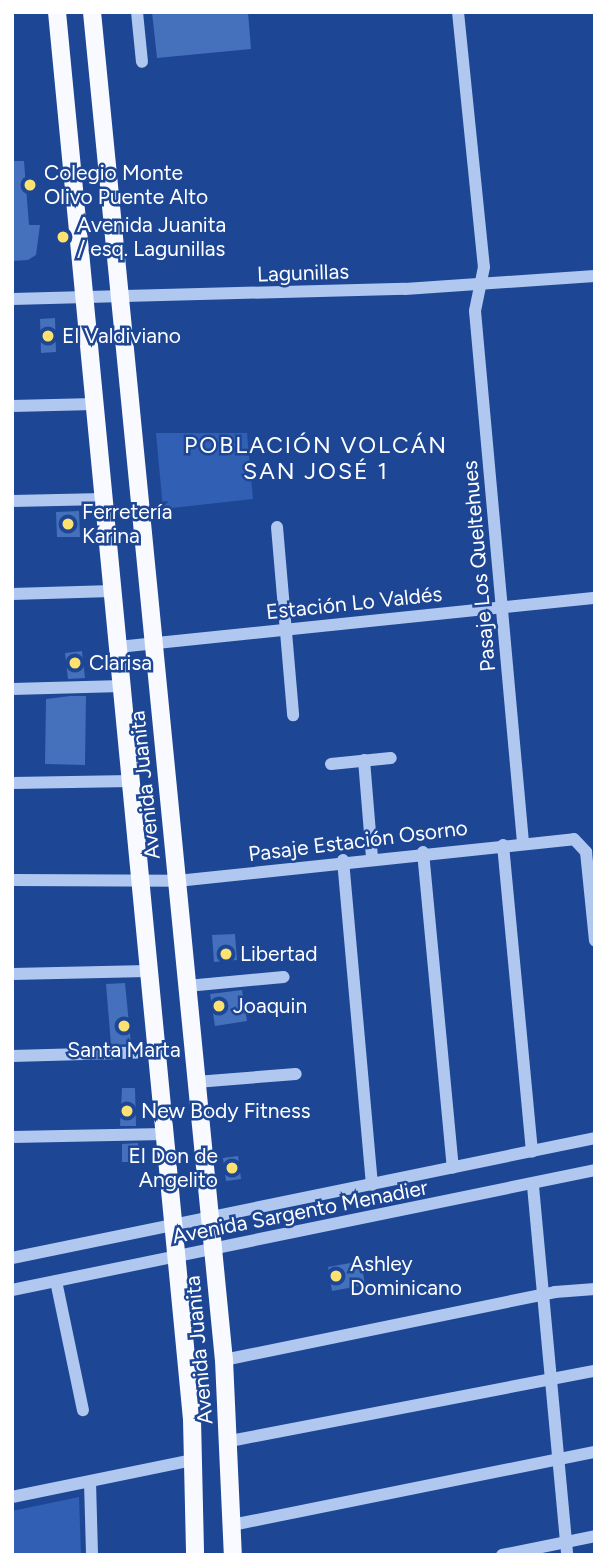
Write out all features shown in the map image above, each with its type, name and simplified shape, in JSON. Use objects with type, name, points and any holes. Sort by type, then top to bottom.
[{"type":"main road","name":"Avenida Juanita","points":[[57,12],[164,1134],[193,1460],[195,1555]]},
{"type":"main road","name":"Avenida Juanita","points":[[92,12],[224,1360],[230,1441],[233,1555]]},
{"type":"street","points":[[138,12],[142,62]]},
{"type":"street","name":"Pasaje Los Queltehues","points":[[458,12],[484,267],[475,312],[523,843]]},
{"type":"street","name":"Lagunillas","points":[[12,299],[120,299],[480,286],[595,276]]},
{"type":"street","points":[[12,407],[95,404]]},
{"type":"street","points":[[12,502],[104,499]]},
{"type":"street","points":[[277,527],[293,715]]},
{"type":"street","points":[[12,594],[113,591]]},
{"type":"street","name":"Estación Lo Valdés","points":[[118,647],[595,598]]},
{"type":"street","points":[[12,690],[122,686]]},
{"type":"street","points":[[331,764],[391,758]]},
{"type":"street","points":[[364,761],[372,857]]},
{"type":"street","points":[[12,783],[131,781]]},
{"type":"street","name":"Pasaje Estación Osorno","points":[[12,880],[140,878],[177,881],[372,857],[523,843],[580,841],[586,852],[595,941]]},
{"type":"street","points":[[503,845],[532,1152]]},
{"type":"street","points":[[423,852],[453,1168]]},
{"type":"street","points":[[342,860],[372,1185]]},
{"type":"street","points":[[12,974],[148,971]]},
{"type":"street","points":[[187,986],[285,977]]},
{"type":"street","points":[[12,1056],[156,1052]]},
{"type":"street","points":[[197,1082],[296,1074]]},
{"type":"street","points":[[12,1138],[164,1134]]},
{"type":"street","name":"Avenida Sargento Menadier","points":[[12,1258],[595,1138]]},
{"type":"street","name":"Avenida Sargento Menadier","points":[[12,1290],[533,1186],[595,1170]]},
{"type":"street","points":[[533,1186],[567,1555]]},
{"type":"street","points":[[56,1281],[83,1410]]},
{"type":"street","points":[[224,1360],[543,1296],[595,1289]]},
{"type":"street","points":[[230,1441],[595,1371]]},
{"type":"street","points":[[232,1525],[595,1452]]},
{"type":"street","points":[[12,1497],[193,1460]]},
{"type":"street","points":[[90,1482],[92,1555]]},
{"type":"street","points":[[502,1555],[595,1536]]},
{"type":"shaded area","points":[[156,433],[247,433],[253,499],[163,509]]},
{"type":"shaded area","points":[[79,1497],[81,1555],[12,1555],[12,1511]]},
{"type":"building","points":[[152,12],[248,12],[251,49],[157,58]]},
{"type":"building","points":[[12,161],[24,161],[29,225],[40,225],[36,255],[28,260],[12,261]]},
{"type":"building","name":"El Valdiviano","points":[[55,318],[56,352],[41,353],[40,319]]},
{"type":"building","name":"Ferretería Karina","points":[[79,511],[80,537],[57,537],[56,512]]},
{"type":"building","name":"Clarisa","points":[[82,651],[85,678],[68,679],[65,653]]},
{"type":"building","points":[[86,696],[85,765],[45,764],[46,699]]},
{"type":"building","points":[[235,934],[237,960],[214,962],[212,935]]},
{"type":"building","points":[[125,983],[131,1044],[111,1045],[106,984]]},
{"type":"building","points":[[242,990],[247,1021],[215,1026],[210,994]]},
{"type":"building","name":"New Body Fitness","points":[[122,1088],[135,1088],[136,1126],[120,1126]]},
{"type":"building","points":[[138,1143],[139,1162],[122,1162],[122,1144]]},
{"type":"building","name":"El Don de Angelito","points":[[238,1156],[241,1179],[226,1181],[223,1158]]},
{"type":"building","points":[[361,1261],[365,1285],[332,1291],[328,1267]]},
{"type":"place","name":"Colegio Monte Olivo Puente Alto","points":[[30,185]]},
{"type":"place","name":"Avenida Juanita / esq. Lagunillas","points":[[63,237]]},
{"type":"place","name":"El Valdiviano","points":[[48,336]]},
{"type":"place","name":"Ferretería Karina","points":[[68,524]]},
{"type":"place","name":"Clarisa","points":[[75,663]]},
{"type":"place","name":"Libertad","points":[[226,954]]},
{"type":"place","name":"Joaquin","points":[[219,1006]]},
{"type":"place","name":"Santa Marta","points":[[124,1026]]},
{"type":"place","name":"New Body Fitness","points":[[127,1111]]},
{"type":"place","name":"El Don de Angelito","points":[[232,1168]]},
{"type":"place","name":"Ashley Dominicano","points":[[336,1276]]},
{"type":"district","name":"POBLACIÓN VOLCÁN SAN JOSÉ 1","points":[[316,458]]}]
